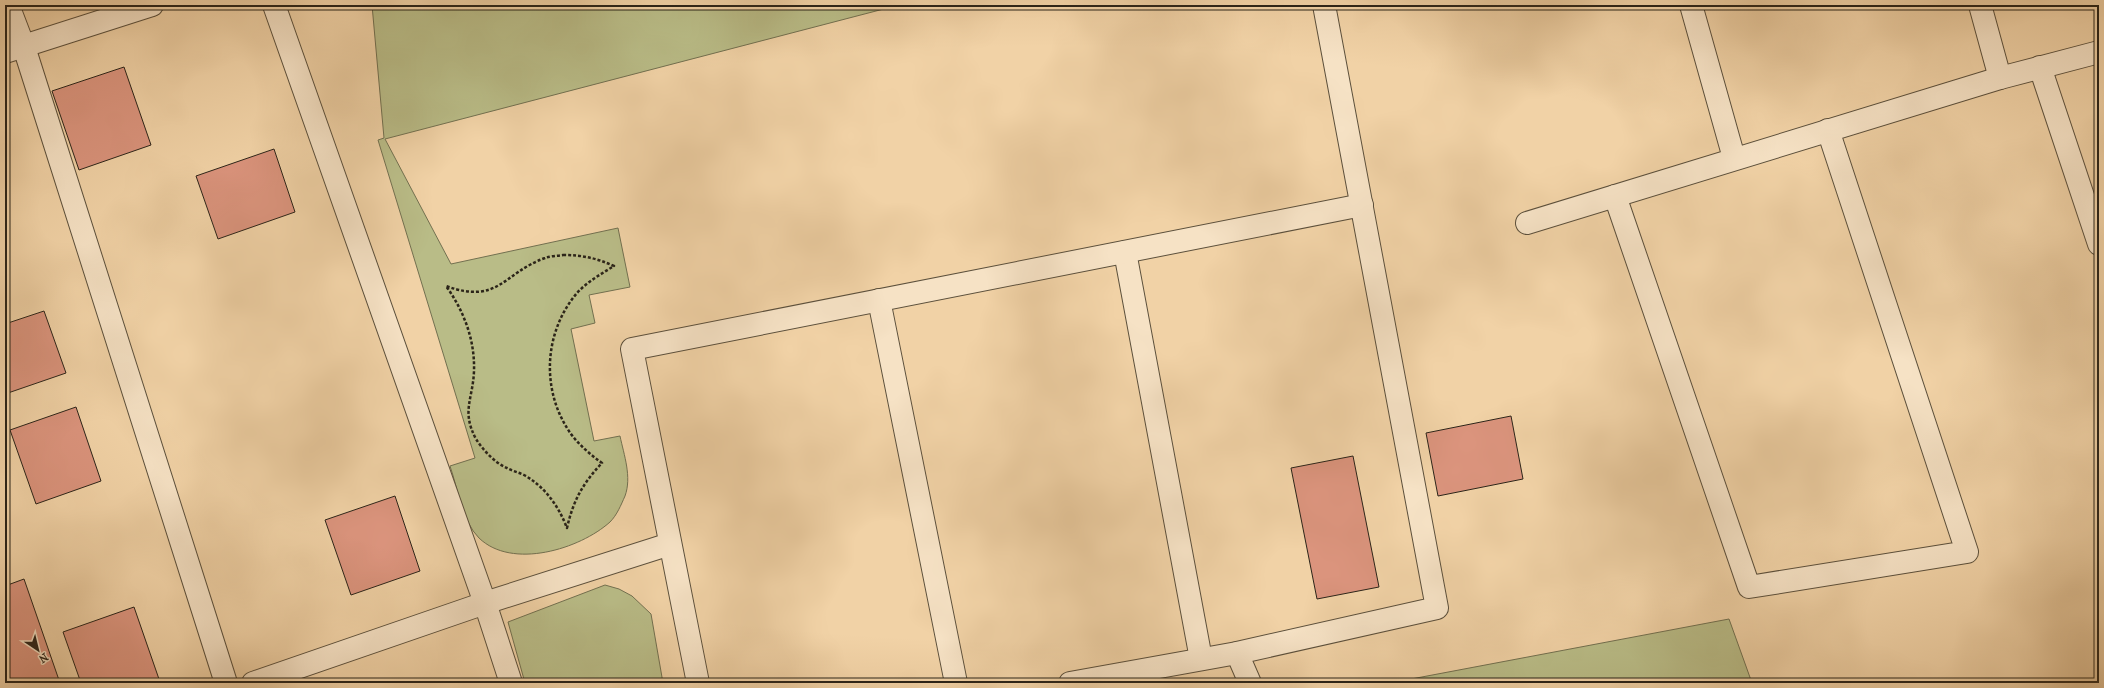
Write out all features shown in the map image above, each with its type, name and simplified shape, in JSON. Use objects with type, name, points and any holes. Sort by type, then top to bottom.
[{"type":"street","points":[[8,5],[14,49],[226,683]]},
{"type":"street","points":[[14,49],[152,5]]},
{"type":"street","points":[[274,5],[485,603],[511,683]]},
{"type":"street","points":[[1070,683],[1237,653],[1437,608],[1324,5]]},
{"type":"street","points":[[1692,5],[1734,158]]},
{"type":"street","points":[[1980,5],[2000,78]]},
{"type":"street","points":[[1527,223],[1734,158],[2000,78],[2099,52]]},
{"type":"street","points":[[2040,67],[2099,244]]},
{"type":"street","points":[[1615,196],[1749,586],[1967,552],[1828,130]]},
{"type":"street","points":[[698,683],[632,349],[1362,205]]},
{"type":"street","points":[[1125,252],[1201,659]]},
{"type":"street","points":[[878,300],[956,683]]},
{"type":"street","points":[[253,683],[485,603],[670,544]]},
{"type":"street","points":[[1237,653],[1250,683]]},
{"type":"path","points":[[563,255],[580,255],[598,258],[614,266],[594,278],[577,294],[564,312],[555,333],[550,355],[550,376],[553,397],[561,417],[572,435],[586,451],[602,463],[589,477],[578,493],[567,528],[558,507],[540,486],[524,474],[505,468],[484,450],[476,439],[470,424],[467,406],[473,377],[473,353],[464,317],[446,286],[471,292],[484,292],[500,286],[540,260],[563,255]]},
{"type":"green space","points":[[372,5],[899,5],[385,139],[451,264],[618,228],[630,287],[589,295],[595,323],[571,329],[594,441],[620,436],[627,466],[627,489],[619,510],[610,522],[597,532],[564,547],[546,552],[527,554],[509,553],[493,548],[479,538],[473,531],[464,514],[450,466],[475,458],[378,140],[384,138]]},
{"type":"green space","points":[[605,585],[619,589],[632,596],[651,614],[663,683],[525,683],[508,622]]},
{"type":"green space","points":[[1729,619],[1752,683],[1390,683]]},
{"type":"building","points":[[124,67],[151,145],[79,170],[52,91]]},
{"type":"building","points":[[274,149],[295,212],[218,239],[196,176]]},
{"type":"building","points":[[44,311],[66,373],[5,394],[5,324]]},
{"type":"building","points":[[76,407],[101,481],[36,504],[10,430]]},
{"type":"building","points":[[1511,416],[1523,479],[1438,496],[1426,433]]},
{"type":"building","points":[[1353,456],[1379,587],[1317,599],[1291,468]]},
{"type":"building","points":[[395,496],[420,571],[351,595],[325,520]]},
{"type":"building","points":[[24,579],[60,683],[5,683],[5,586]]},
{"type":"building","points":[[134,607],[160,682],[81,683],[63,632]]}]
